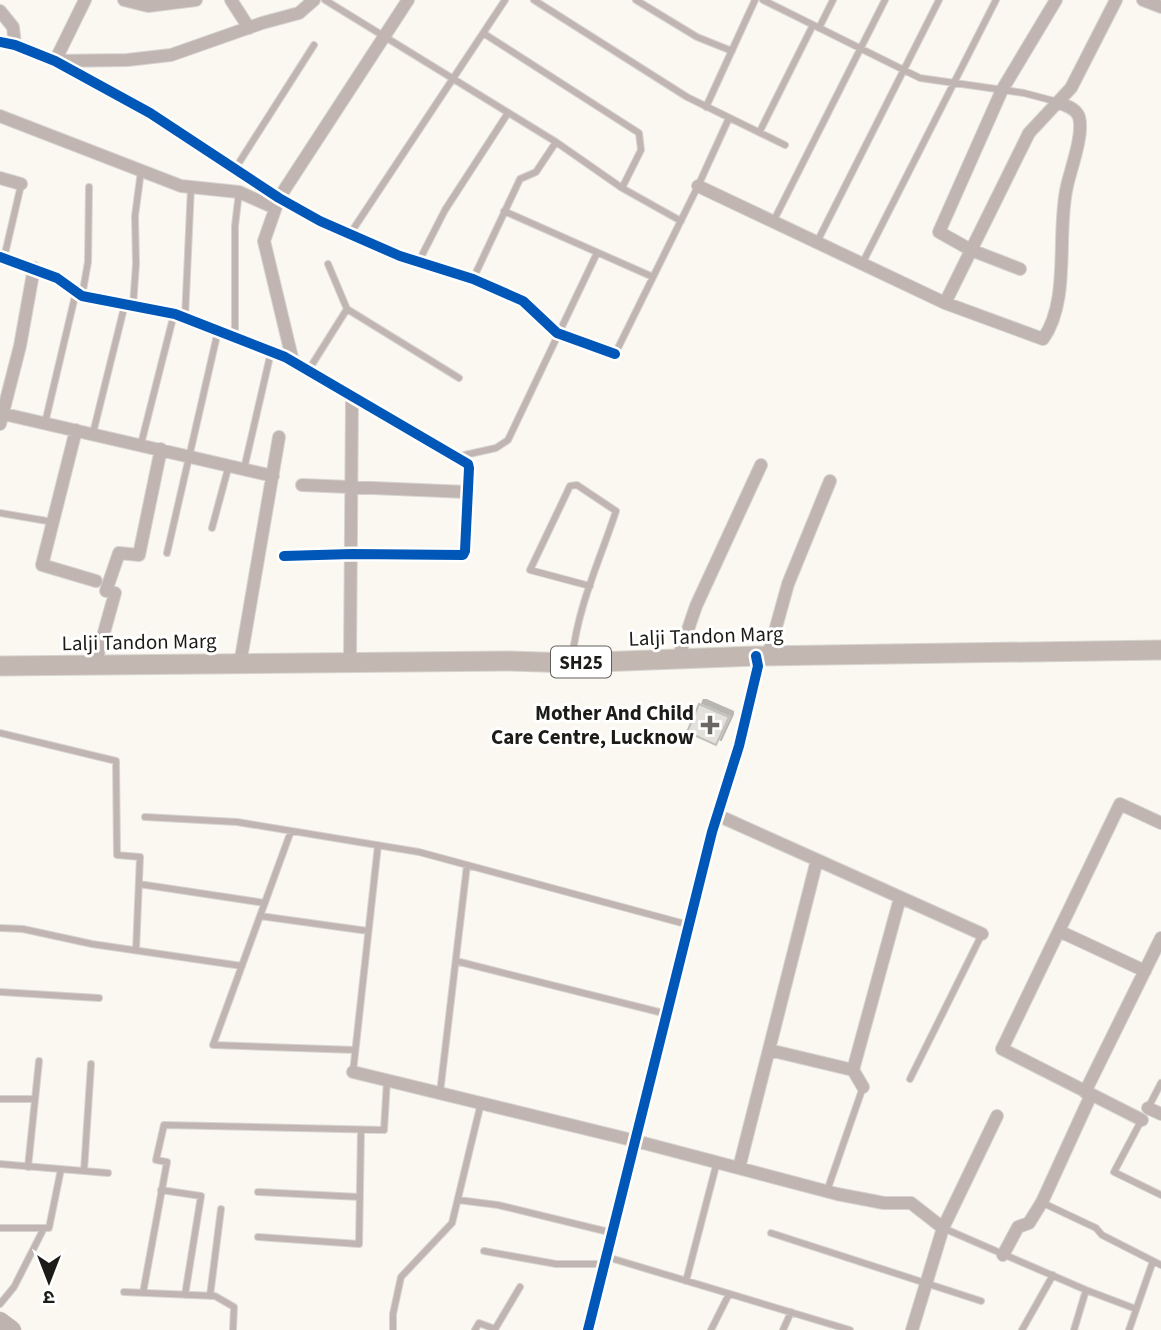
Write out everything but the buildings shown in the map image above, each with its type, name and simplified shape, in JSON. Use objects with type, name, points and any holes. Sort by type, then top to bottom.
[{"type":"main road","name":"Lalji Tandon Marg","points":[[0,674],[1156,654]]},
{"type":"main road","name":"Lalji Tandon Marg","points":[[0,666],[240,664],[265,668],[350,663],[509,661],[573,666],[678,659],[760,660]]},
{"type":"street","points":[[55,61],[85,0]]},
{"type":"street","points":[[124,0],[148,6],[187,1]]},
{"type":"street","points":[[231,0],[249,28]]},
{"type":"street","points":[[55,61],[127,60],[171,55],[299,13],[314,0]]},
{"type":"street","points":[[293,362],[264,241],[277,203],[408,0]]},
{"type":"street","points":[[1020,269],[971,250],[939,232],[1002,90],[1056,0]]},
{"type":"street","points":[[944,303],[1029,133],[1071,88],[1116,0]]},
{"type":"street","points":[[1143,0],[1161,7]]},
{"type":"street","points":[[0,11],[13,27],[15,45]]},
{"type":"street","points":[[0,42],[55,61],[150,113],[235,169],[277,203]]},
{"type":"street","points":[[698,186],[944,303],[1044,339],[1059,297],[1062,205],[1080,130],[1079,117],[1075,110],[1058,102]]},
{"type":"street","points":[[0,116],[181,186],[239,192],[277,203],[418,262],[473,279],[523,301],[557,332],[615,354]]},
{"type":"street","points":[[0,178],[21,184]]},
{"type":"street","points":[[2,257],[57,278],[79,294],[180,316],[271,352],[458,457],[470,468],[463,555],[284,556]]},
{"type":"street","points":[[34,268],[20,346],[1,417],[93,433],[273,475]]},
{"type":"street","points":[[350,663],[352,397]]},
{"type":"street","points":[[76,430],[42,565],[96,581]]},
{"type":"street","points":[[240,664],[279,437]]},
{"type":"street","points":[[95,665],[115,593],[106,591],[119,553],[139,555],[160,449]]},
{"type":"street","points":[[678,659],[696,606],[761,465]]},
{"type":"street","points":[[587,1330],[717,815],[739,746],[760,660],[830,481]]},
{"type":"street","points":[[302,485],[467,492]]},
{"type":"street","points":[[1142,1120],[1002,1049],[1120,804],[1161,823]]},
{"type":"street","points":[[717,815],[982,934]]},
{"type":"street","points":[[739,1168],[817,860]]},
{"type":"street","points":[[863,1087],[853,1070],[900,898]]},
{"type":"street","points":[[1059,931],[1145,971]]},
{"type":"street","points":[[1003,1255],[1018,1227],[1028,1223],[1042,1202],[1088,1093],[1161,938]]},
{"type":"street","points":[[769,1050],[853,1070]]},
{"type":"street","points":[[353,1072],[827,1191],[884,1203],[911,1203],[943,1228]]},
{"type":"street","points":[[1148,1108],[1161,1114]]},
{"type":"street","points":[[912,1330],[943,1228],[997,1116]]},
{"type":"street","points":[[0,1321],[12,1330]]},
{"type":"lane","points":[[325,0],[556,142],[622,188],[681,220]]},
{"type":"lane","points":[[350,234],[505,0]]},
{"type":"lane","points":[[534,0],[687,97],[785,145]]},
{"type":"lane","points":[[636,0],[697,37],[732,51]]},
{"type":"lane","points":[[706,107],[755,0]]},
{"type":"lane","points":[[763,0],[920,78],[1002,90],[1058,102]]},
{"type":"lane","points":[[760,131],[833,0]]},
{"type":"lane","points":[[773,222],[885,0]]},
{"type":"lane","points":[[817,242],[939,0]]},
{"type":"lane","points":[[862,264],[996,0]]},
{"type":"lane","points":[[483,33],[639,133],[641,150],[622,188]]},
{"type":"lane","points":[[235,169],[314,45]]},
{"type":"lane","points":[[418,262],[444,210],[508,113]]},
{"type":"lane","points":[[615,354],[729,118]]},
{"type":"lane","points":[[473,279],[520,179],[536,172],[556,142]]},
{"type":"lane","points":[[93,433],[129,305],[136,264],[135,216],[141,171]]},
{"type":"lane","points":[[2,257],[21,184]]},
{"type":"lane","points":[[45,423],[88,262],[89,187]]},
{"type":"lane","points":[[141,444],[180,316],[191,187]]},
{"type":"lane","points":[[235,338],[235,226],[239,192]]},
{"type":"lane","points":[[504,211],[653,277]]},
{"type":"lane","points":[[458,457],[496,447],[508,440],[557,332],[597,253]]},
{"type":"lane","points":[[328,264],[347,309],[459,378]]},
{"type":"lane","points":[[308,371],[347,309]]},
{"type":"lane","points":[[167,553],[218,331]]},
{"type":"lane","points":[[244,469],[271,352]]},
{"type":"lane","points":[[212,528],[229,465]]},
{"type":"lane","points":[[573,666],[575,631],[616,511],[573,484],[530,570],[590,586]]},
{"type":"lane","points":[[0,513],[53,522]]},
{"type":"lane","points":[[0,733],[116,761],[117,855],[140,857],[136,950]]},
{"type":"lane","points":[[145,817],[237,822],[419,852],[689,925]]},
{"type":"lane","points":[[291,831],[214,1045],[355,1050]]},
{"type":"lane","points":[[353,1072],[378,845]]},
{"type":"lane","points":[[440,1093],[467,865]]},
{"type":"lane","points":[[139,884],[265,903]]},
{"type":"lane","points":[[260,916],[368,931]]},
{"type":"lane","points":[[0,928],[23,929],[92,944],[242,966]]},
{"type":"lane","points":[[910,1079],[982,934]]},
{"type":"lane","points":[[456,961],[667,1014]]},
{"type":"lane","points":[[0,992],[99,998]]},
{"type":"lane","points":[[28,1167],[39,1061]]},
{"type":"lane","points":[[84,1171],[91,1063]]},
{"type":"lane","points":[[143,1293],[167,1162],[156,1160],[164,1125],[384,1130],[387,1080]]},
{"type":"lane","points":[[1161,1083],[1114,1172],[1161,1195]]},
{"type":"lane","points":[[827,1191],[863,1087]]},
{"type":"lane","points":[[0,1099],[35,1099]]},
{"type":"lane","points":[[393,1330],[401,1277],[452,1223],[481,1103]]},
{"type":"lane","points":[[258,1237],[359,1244],[361,1130]]},
{"type":"lane","points":[[686,1281],[717,1163]]},
{"type":"lane","points":[[0,1164],[108,1173]]},
{"type":"lane","points":[[0,1228],[49,1228],[61,1170]]},
{"type":"lane","points":[[161,1190],[201,1196],[185,1295]]},
{"type":"lane","points":[[258,1192],[360,1197]]},
{"type":"lane","points":[[458,1200],[498,1205],[613,1233]]},
{"type":"lane","points":[[1042,1202],[1096,1228],[1102,1235],[1161,1265]]},
{"type":"lane","points":[[210,1296],[221,1209]]},
{"type":"lane","points":[[0,1304],[14,1287],[44,1228]]},
{"type":"lane","points":[[943,1228],[1136,1309]]},
{"type":"lane","points":[[771,1233],[981,1301]]},
{"type":"lane","points":[[484,1251],[556,1264],[606,1261],[686,1281],[791,1312],[830,1327],[850,1330]]},
{"type":"lane","points":[[1129,1330],[1153,1261]]},
{"type":"lane","points":[[1022,1330],[1053,1275]]},
{"type":"lane","points":[[475,1330],[479,1323],[495,1329],[520,1287]]},
{"type":"lane","points":[[1074,1330],[1086,1290]]},
{"type":"lane","points":[[124,1292],[210,1296],[234,1307],[233,1330]]},
{"type":"lane","points":[[711,1330],[729,1294]]},
{"type":"lane","points":[[783,1330],[791,1312]]},
{"type":"cycle path","points":[[0,42],[55,61],[150,113],[279,198],[320,221],[400,256],[473,279],[523,301],[557,333],[615,354]]},
{"type":"cycle path","points":[[0,257],[57,278],[82,296],[175,314],[285,357],[468,464],[463,555],[284,556]]},
{"type":"cycle path","points":[[588,1330],[712,832],[739,746],[758,666],[756,656]]},
{"type":"place","name":"Mother And Child Care Centre, Lucknow","points":[[710,725]]}]
